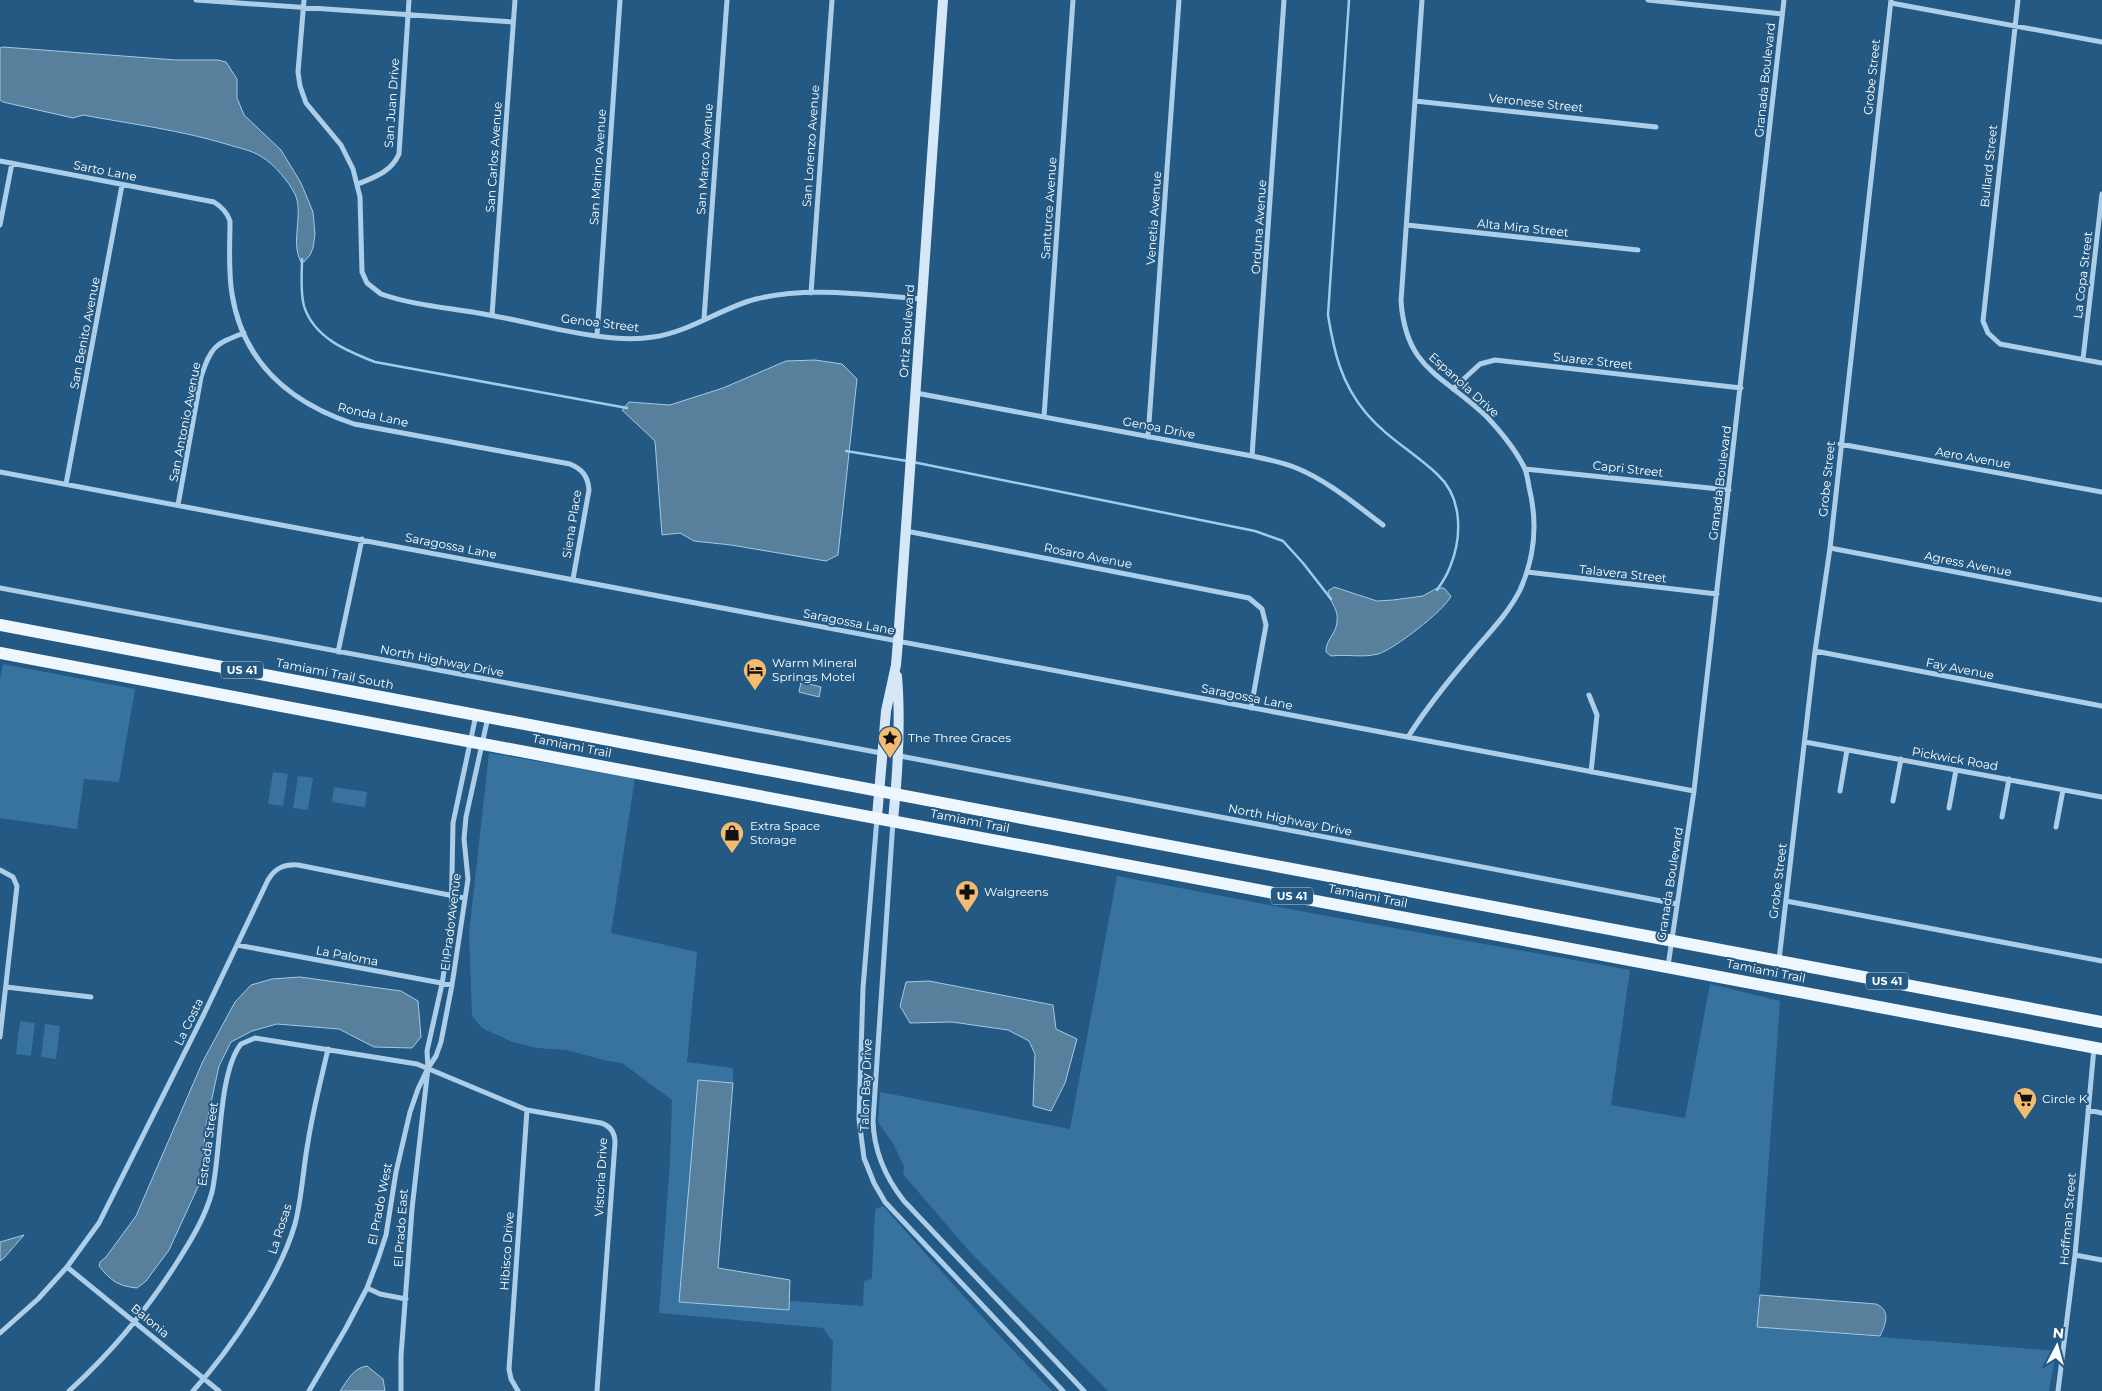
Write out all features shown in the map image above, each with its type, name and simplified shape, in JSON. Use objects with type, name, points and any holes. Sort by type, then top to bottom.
[{"type":"main road","name":"Tamiami Trail South","points":[[0,625],[482,715]]},
{"type":"main road","name":"US 41","points":[[0,653],[476,742]]},
{"type":"main road","name":"Tamiami Trail","points":[[482,715],[2102,1022]]},
{"type":"main road","name":"Tamiami Trail","points":[[476,742],[1668,966],[2098,1049]]},
{"type":"street","points":[[196,0],[513,22]]},
{"type":"street","points":[[304,0],[298,72],[302,92],[310,108],[345,152],[358,184]]},
{"type":"street","name":"San Juan Drive","points":[[358,184],[386,172],[394,164],[399,154],[409,0]]},
{"type":"street","name":"San Carlos Avenue","points":[[492,315],[515,0]]},
{"type":"street","name":"San Marino Avenue","points":[[597,335],[620,0]]},
{"type":"street","name":"San Marco Avenue","points":[[704,319],[727,0]]},
{"type":"street","name":"San Lorenzo Avenue","points":[[811,293],[832,0]]},
{"type":"street","name":"Ortiz Boulevard","points":[[877,818],[886,710],[896,664],[898,641],[943,0]]},
{"type":"street","name":"Santurce Avenue","points":[[1044,416],[1073,0]]},
{"type":"street","name":"Venetia Avenue","points":[[1148,437],[1179,0]]},
{"type":"street","name":"Orduna Avenue","points":[[1252,456],[1284,0]]},
{"type":"street","name":"Espanola Drive","points":[[1408,737],[1432,700],[1508,610],[1519,592],[1527,572],[1534,544],[1535,523],[1534,506],[1525,469],[1503,434],[1486,417],[1425,366],[1412,347],[1405,328],[1401,301],[1422,0]]},
{"type":"street","points":[[1648,0],[1782,14]]},
{"type":"street","name":"Granada Boulevard","points":[[1668,966],[1694,791],[1784,0]]},
{"type":"street","name":"Bullard Street","points":[[2018,0],[1983,321],[1993,339],[2006,346],[2083,359]]},
{"type":"street","points":[[1891,2],[2102,42]]},
{"type":"street","name":"Grobe Street","points":[[1779,961],[1814,652],[1830,548],[1840,444],[1891,2]]},
{"type":"street","name":"Veronese Street","points":[[1415,101],[1656,127]]},
{"type":"street","name":"Sarto Lane","points":[[0,161],[207,201]]},
{"type":"street","points":[[0,225],[12,163]]},
{"type":"street","name":"Genoa Street","points":[[358,184],[361,207],[360,260],[363,277],[376,291],[393,298],[597,335],[632,339],[652,338],[677,332],[704,319],[754,300],[778,295],[811,293],[922,299]]},
{"type":"street","name":"San Benito Avenue","points":[[66,484],[122,185]]},
{"type":"street","name":"La Copa Street","points":[[2083,359],[2102,194]]},
{"type":"street","name":"Ronda Lane","points":[[207,201],[220,205],[227,213],[230,221],[232,293],[244,333],[260,361],[277,381],[304,402],[329,415],[354,424],[570,464],[584,473]]},
{"type":"street","name":"Alta Mira Street","points":[[1407,226],[1638,250]]},
{"type":"street","points":[[2096,254],[2102,255]]},
{"type":"street","name":"San Antonio Avenue","points":[[178,505],[201,377],[208,357],[219,342],[244,333]]},
{"type":"street","points":[[2083,359],[2102,362]]},
{"type":"street","name":"Suarez Street","points":[[1453,389],[1480,364],[1495,360],[1741,388]]},
{"type":"street","name":"Genoa Drive","points":[[915,392],[1252,456],[1285,464],[1307,472],[1328,484],[1383,525]]},
{"type":"street","name":"Aero Avenue","points":[[1840,444],[2102,492]]},
{"type":"street","name":"Capri Street","points":[[1525,469],[1729,490]]},
{"type":"street","name":"Saragossa Lane","points":[[0,472],[1694,791]]},
{"type":"street","name":"Siena Place","points":[[573,580],[589,490],[584,473]]},
{"type":"street","name":"Rosaro Avenue","points":[[906,531],[1241,595],[1255,602],[1265,615],[1266,628],[1251,708]]},
{"type":"street","points":[[338,652],[362,539]]},
{"type":"street","name":"Agress Avenue","points":[[1830,548],[2102,600]]},
{"type":"street","name":"Talavera Street","points":[[1527,572],[1717,594]]},
{"type":"street","name":"North Highway Drive","points":[[0,588],[881,753]]},
{"type":"street","name":"Fay Avenue","points":[[1814,652],[2102,706]]},
{"type":"street","name":"Ortiz Boulevard","points":[[893,820],[900,756],[900,714],[896,664]]},
{"type":"street","points":[[1589,695],[1597,715],[1591,772]]},
{"type":"street","points":[[476,742],[482,715]]},
{"type":"street","name":"El Prado Avenue","points":[[428,1068],[436,1056],[441,1042],[452,985],[468,870],[464,831],[476,742],[482,715]]},
{"type":"street","name":"El Prado East","points":[[401,1391],[401,1356],[412,1209],[428,1068],[427,1051],[442,984],[453,896],[452,831],[476,742]]},
{"type":"street","name":"Pickwick Road","points":[[1805,742],[2102,797]]},
{"type":"street","points":[[1840,791],[1847,750]]},
{"type":"street","name":"North Highway Drive","points":[[900,756],[1678,904]]},
{"type":"street","points":[[1894,801],[1901,759]]},
{"type":"street","points":[[1949,808],[1956,770]]},
{"type":"street","points":[[2002,817],[2009,779]]},
{"type":"street","points":[[2056,827],[2063,790]]},
{"type":"street","name":"Talon Bay Drive","points":[[877,818],[863,988],[858,1119],[864,1158],[874,1183],[886,1202],[1063,1391]]},
{"type":"street","name":"Talon Bay Drive","points":[[893,820],[873,1121],[874,1140],[880,1162],[889,1180],[904,1201],[1084,1391]]},
{"type":"street","points":[[452,831],[464,831]]},
{"type":"street","name":"La Costa","points":[[0,1333],[38,1299],[67,1267],[94,1229],[110,1202],[270,876],[278,868],[286,865],[298,865],[464,898]]},
{"type":"street","points":[[0,870],[13,877],[17,886],[0,1037]]},
{"type":"street","points":[[1786,901],[2102,961]]},
{"type":"street","name":"La Paloma","points":[[237,945],[452,985]]},
{"type":"street","points":[[6,987],[91,997]]},
{"type":"street","name":"Estrada Street","points":[[69,1391],[106,1356],[136,1323],[184,1251],[206,1207],[214,1181],[226,1090],[233,1059],[240,1046],[248,1040],[257,1038],[411,1063],[428,1068]]},
{"type":"street","name":"La Rosas","points":[[193,1391],[230,1344],[277,1268],[290,1239],[298,1213],[313,1113],[328,1049]]},
{"type":"street","name":"Hoffman Street","points":[[2058,1391],[2075,1255],[2088,1110],[2098,1049]]},
{"type":"street","name":"Vistoria Drive","points":[[428,1068],[527,1110],[604,1124],[611,1128],[614,1135],[597,1391]]},
{"type":"street","name":"El Prado West","points":[[309,1391],[367,1288],[386,1235],[396,1172],[410,1112],[428,1068]]},
{"type":"street","name":"Hibisco Drive","points":[[518,1391],[511,1379],[509,1369],[527,1110]]},
{"type":"street","points":[[2088,1110],[2102,1113]]},
{"type":"street","points":[[2075,1255],[2102,1260]]},
{"type":"street","name":"Balonia","points":[[67,1267],[219,1391]]},
{"type":"street","points":[[367,1288],[380,1294],[406,1299]]},
{"type":"shaded area","points":[[0,48],[226,62],[237,79],[237,98],[244,115],[281,150],[301,183],[313,212],[315,234],[310,255],[304,262],[301,262],[298,254],[298,210],[295,194],[281,174],[262,157],[245,149],[173,131],[83,115],[73,118],[3,102],[0,100]]},
{"type":"shaded area","points":[[815,360],[842,364],[857,379],[838,555],[826,561],[731,545],[694,541],[680,533],[662,535],[655,441],[622,410],[629,402],[670,405],[723,388],[786,361]]},
{"type":"shaded area","points":[[1334,587],[1377,601],[1423,596],[1437,588],[1444,588],[1451,596],[1429,619],[1406,638],[1385,651],[1366,656],[1331,656],[1326,652],[1326,648],[1335,630],[1337,617],[1328,591]]},
{"type":"shaded area","points":[[3,664],[135,689],[119,782],[84,779],[77,829],[0,818],[0,679]]},
{"type":"shaded area","points":[[801,682],[821,687],[819,697],[799,692]]},
{"type":"shaded area","points":[[489,753],[635,778],[611,933],[697,952],[687,1062],[733,1068],[733,1083],[698,1080],[679,1302],[789,1310],[790,1301],[863,1306],[864,1281],[872,1279],[875,1209],[883,1206],[994,1330],[1052,1391],[831,1391],[833,1342],[823,1328],[659,1313],[670,1161],[672,1100],[622,1063],[566,1050],[537,1048],[513,1042],[482,1028],[472,1016],[469,933]]},
{"type":"shaded area","points":[[273,772],[288,774],[283,806],[268,804]]},
{"type":"shaded area","points":[[298,776],[313,778],[308,810],[293,808]]},
{"type":"shaded area","points":[[334,787],[367,792],[365,807],[332,802]]},
{"type":"shaded area","points":[[1117,876],[1630,970],[1611,1105],[1685,1118],[1710,984],[1780,1001],[1757,1327],[2056,1351],[2049,1391],[1108,1391],[969,1251],[903,1174],[904,1167],[894,1145],[878,1122],[880,1092],[1070,1129]]},
{"type":"shaded area","points":[[300,977],[401,991],[418,1001],[421,1037],[412,1048],[374,1047],[339,1029],[277,1024],[252,1031],[231,1042],[219,1066],[205,1130],[202,1178],[169,1250],[146,1281],[137,1288],[115,1282],[99,1266],[100,1262],[106,1257],[136,1216],[203,1061],[235,1002],[251,985],[272,979]]},
{"type":"shaded area","points":[[929,981],[1053,1005],[1056,1029],[1077,1039],[1065,1083],[1051,1111],[1033,1106],[1035,1054],[1029,1041],[1008,1030],[952,1022],[910,1023],[900,1006],[906,982]]},
{"type":"shaded area","points":[[20,1021],[35,1023],[31,1056],[16,1054]]},
{"type":"shaded area","points":[[45,1024],[60,1026],[56,1059],[41,1057]]},
{"type":"shaded area","points":[[698,1080],[733,1083],[718,1268],[790,1280],[789,1310],[679,1302]]},
{"type":"shaded area","points":[[24,1235],[4,1258],[0,1261],[0,1242]]},
{"type":"shaded area","points":[[1760,1295],[1876,1304],[1884,1310],[1886,1318],[1880,1336],[1757,1327]]},
{"type":"shaded area","points":[[367,1366],[383,1379],[385,1391],[340,1391],[354,1372]]},
{"type":"waterway","points":[[1349,0],[1328,315],[1340,367],[1357,402],[1374,422],[1438,475],[1452,495],[1458,519],[1457,544],[1449,570],[1437,590]]},
{"type":"waterway","points":[[302,259],[302,295],[309,317],[323,335],[343,348],[375,362],[627,408]]},
{"type":"waterway","points":[[846,451],[907,461]]},
{"type":"waterway","points":[[913,462],[1255,531],[1283,541],[1331,599]]},
{"type":"place","name":"Warm Mineral Springs Motel","points":[[755,691]]},
{"type":"place","name":"The Three Graces","points":[[890,759]]},
{"type":"place","name":"Extra Space Storage","points":[[732,854]]},
{"type":"place","name":"Walgreens","points":[[967,913]]},
{"type":"place","name":"Circle K","points":[[2025,1120]]}]
